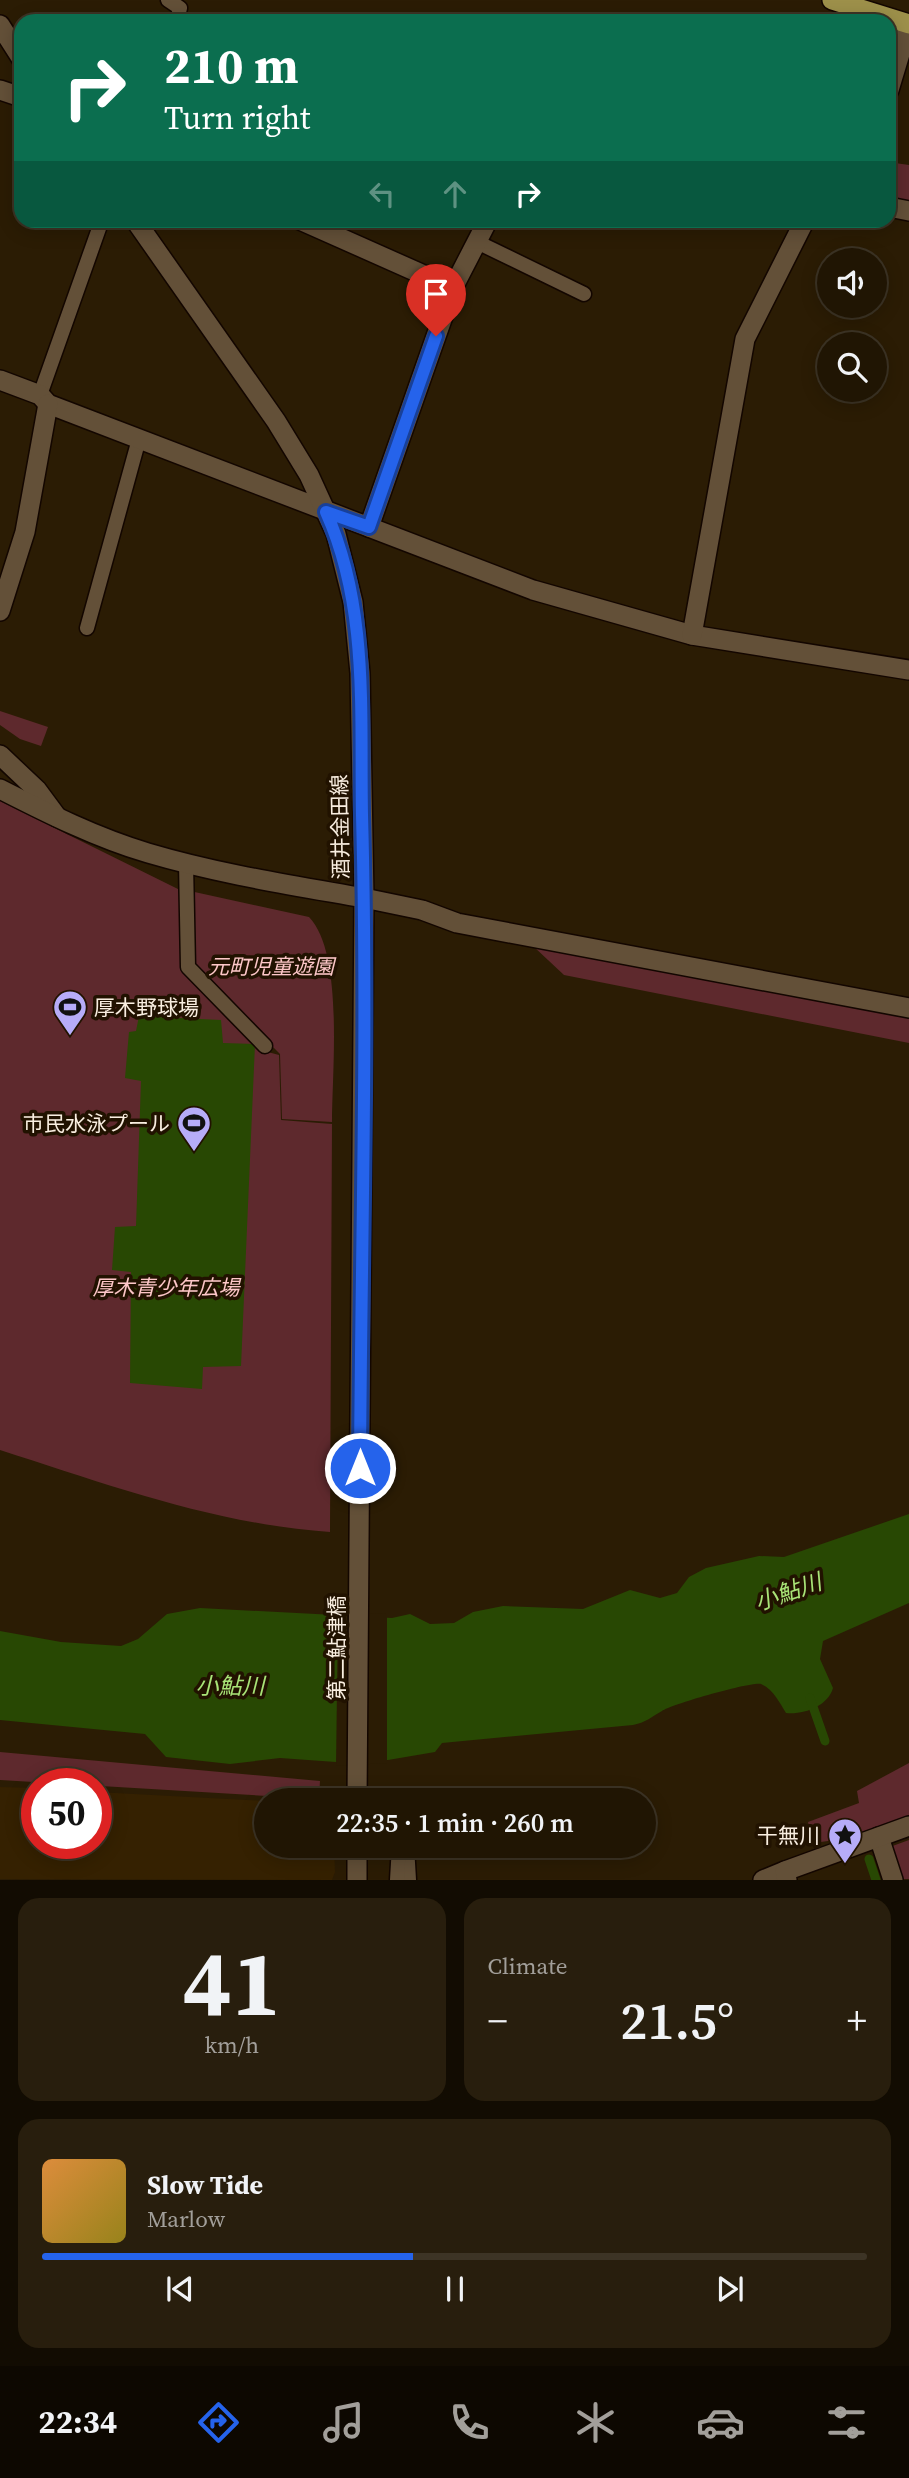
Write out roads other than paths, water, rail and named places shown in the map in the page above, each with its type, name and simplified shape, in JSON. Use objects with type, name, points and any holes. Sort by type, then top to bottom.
[{"type":"main road","points":[[832,0],[877,14]]},
{"type":"street","points":[[896,67],[909,24]]},
{"type":"street","points":[[0,25],[14,47]]},
{"type":"street","name":"酒井金田線","points":[[141,228],[276,421],[309,475],[343,556],[357,637],[364,898],[360,1495]]},
{"type":"street","points":[[318,228],[453,288]]},
{"type":"street","points":[[369,527],[453,288],[484,228]]},
{"type":"street","points":[[692,635],[745,339],[801,228]]},
{"type":"street","points":[[0,380],[139,439],[533,590],[692,635],[909,670]]},
{"type":"street","points":[[0,611],[25,532],[44,400]]},
{"type":"street","points":[[0,755],[37,790],[57,817]]},
{"type":"street","points":[[0,789],[57,817],[145,852],[186,863],[422,910],[457,923],[909,1007]]},
{"type":"street","name":"第二鮎津橋","points":[[357,1788],[360,1495]]},
{"type":"street","points":[[763,1880],[786,1875],[909,1826]]},
{"type":"street","points":[[880,1837],[893,1880]]},
{"type":"lane","points":[[168,0],[180,8],[179,14]]},
{"type":"lane","points":[[44,400],[99,228]]},
{"type":"lane","points":[[477,242],[584,294]]},
{"type":"lane","points":[[87,628],[139,439]]},
{"type":"lane","points":[[186,863],[187,967],[265,1046]]},
{"type":"lane","points":[[397,1880],[398,1858]]},
{"type":"lane","points":[[408,1858],[409,1880]]},
{"type":"water","name":"市民水泳プール","points":[[139,1016],[221,1020],[223,1043],[255,1044],[241,1366],[203,1367],[202,1389],[130,1383],[131,1272],[112,1270],[115,1227],[136,1226],[141,1081],[125,1078],[129,1032],[136,1031]]},
{"type":"water","name":"小鮎川","points":[[909,1514],[909,1603],[823,1641],[820,1659],[833,1688],[821,1704],[800,1712],[786,1713],[769,1689],[755,1684],[681,1703],[633,1725],[442,1743],[435,1752],[388,1760],[336,1762],[280,1758],[230,1764],[166,1757],[145,1734],[0,1720],[0,1631],[61,1642],[121,1646],[138,1639],[167,1614],[200,1608],[392,1618],[410,1614],[430,1624],[454,1623],[473,1612],[503,1606],[583,1609],[630,1590],[660,1598],[677,1593],[689,1577],[706,1568],[759,1556],[784,1557]]},
{"type":"waterway","name":"干無川","points":[[810,1698],[825,1741]]},
{"type":"waterway","name":"干無川","points":[[869,1859],[876,1880]]},
{"type":"place","name":"厚木野球場","points":[[70,1037]]},
{"type":"place","name":"市民水泳プール","points":[[194,1153]]},
{"type":"place","name":"干無川","points":[[845,1865]]},
{"type":"park label","name":"元町児童遊園","points":[[271,966]]},
{"type":"park label","name":"厚木青少年広場","points":[[166,1287]]}]
